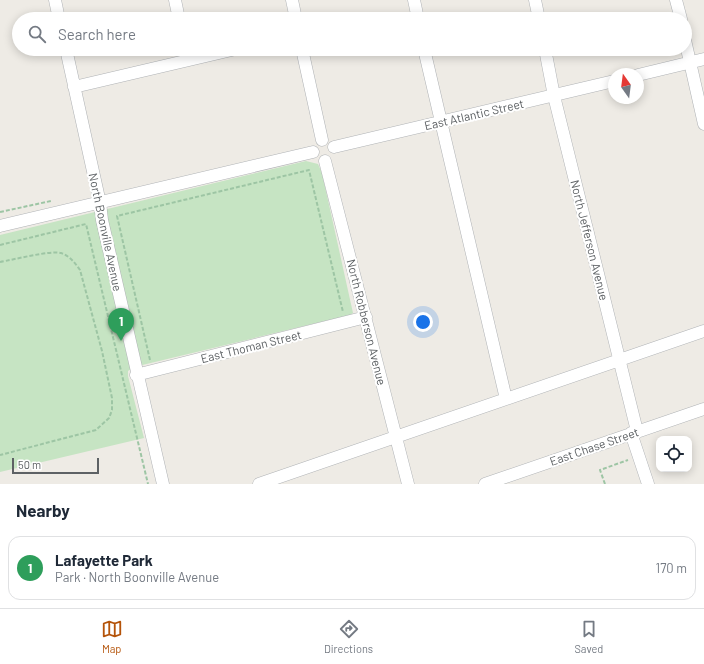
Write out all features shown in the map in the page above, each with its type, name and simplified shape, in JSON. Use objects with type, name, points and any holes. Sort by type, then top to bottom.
[{"type":"street","points":[[55,0],[58,12]]},
{"type":"street","points":[[175,0],[178,12]]},
{"type":"street","points":[[292,0],[295,12]]},
{"type":"street","points":[[414,0],[417,12]]},
{"type":"street","points":[[535,0],[538,12]]},
{"type":"street","points":[[676,0],[679,12]]},
{"type":"street","name":"North Boonville Avenue","points":[[67,56],[100,203],[102,220],[163,484]]},
{"type":"street","points":[[74,87],[183,56]]},
{"type":"street","points":[[304,56],[322,140]]},
{"type":"street","points":[[426,56],[506,399]]},
{"type":"street","name":"North Jefferson Avenue","points":[[546,56],[554,96],[619,360],[634,432],[648,484]]},
{"type":"street","points":[[689,56],[704,124]]},
{"type":"street","points":[[644,74],[704,59]]},
{"type":"street","name":"East Atlantic Street","points":[[334,147],[608,82]]},
{"type":"street","points":[[322,140],[330,142],[334,147],[332,156],[325,161],[318,160],[313,152],[314,146],[322,140]]},
{"type":"street","points":[[0,226],[313,152]]},
{"type":"street","name":"North Robberson Avenue","points":[[325,161],[408,484]]},
{"type":"street","name":"East Thoman Street","points":[[136,370],[366,317]]},
{"type":"street","points":[[259,484],[704,331]]},
{"type":"street","name":"East Chase Street","points":[[485,484],[634,432],[704,410]]},
{"type":"path","points":[[120,368],[136,370],[150,360],[117,216],[309,170],[346,322]]},
{"type":"path","points":[[0,212],[52,200]]},
{"type":"path","points":[[0,245],[86,224],[148,484]]},
{"type":"path","points":[[0,262],[52,253],[61,253],[74,261],[80,270],[102,351],[112,398],[112,410],[109,418],[96,430],[0,455]]},
{"type":"path","points":[[605,484],[600,470],[631,459]]},
{"type":"green space","points":[[306,161],[318,164],[322,173],[353,313],[350,315],[134,367],[128,371],[128,376],[144,438],[0,472],[0,235]]},
{"type":"place","name":"Lafayette Park","points":[[121,341]]}]
